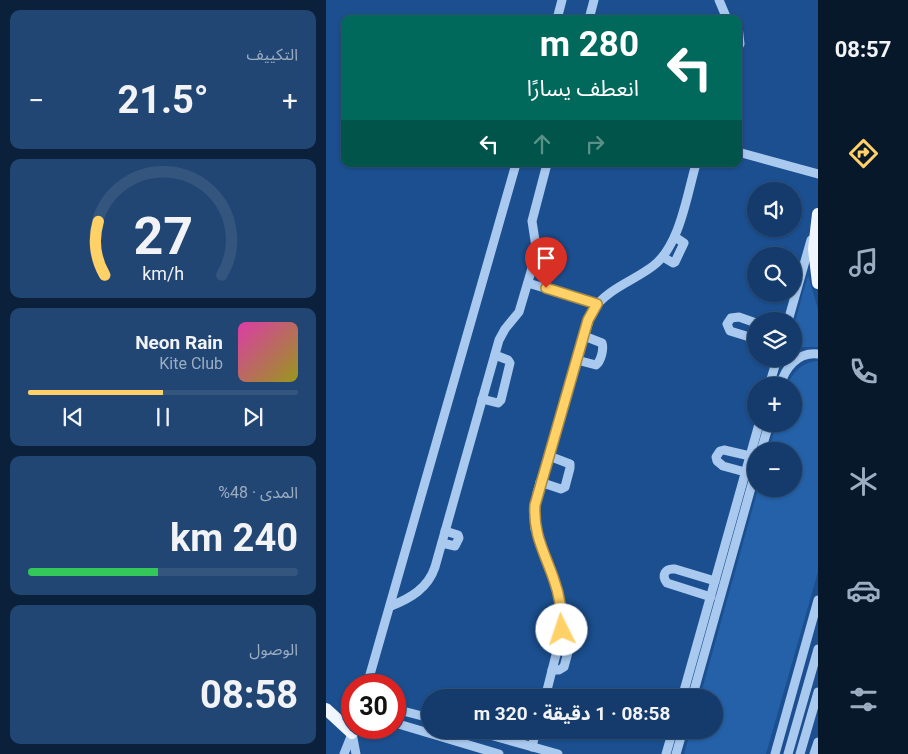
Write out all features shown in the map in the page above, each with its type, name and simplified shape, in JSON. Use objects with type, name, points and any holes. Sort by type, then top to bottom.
[{"type":"main road","points":[[817,219],[814,250],[818,282]]},
{"type":"main road","points":[[326,710],[341,721]]},
{"type":"street","points":[[558,15],[562,0]]},
{"type":"street","points":[[590,15],[594,0]]},
{"type":"street","points":[[719,0],[725,15]]},
{"type":"street","points":[[742,153],[818,174]]},
{"type":"street","points":[[371,674],[515,167]]},
{"type":"street","points":[[391,606],[413,595],[425,586],[433,574],[495,355],[502,334],[519,312],[528,283],[536,248],[532,221],[546,167]]},
{"type":"street","points":[[547,689],[562,630],[562,612],[558,591],[535,529],[535,505],[540,482],[588,320],[597,304],[608,293],[652,266],[663,257],[675,237],[695,167]]},
{"type":"street","points":[[791,312],[817,219]]},
{"type":"street","points":[[528,283],[597,304]]},
{"type":"street","points":[[747,320],[735,317],[728,321],[730,331],[747,336]]},
{"type":"street","points":[[577,360],[596,365],[599,362],[603,347],[602,343],[584,336]]},
{"type":"street","points":[[782,377],[792,363],[805,355],[818,354]]},
{"type":"street","points":[[482,399],[498,403],[501,400],[510,362],[495,355]]},
{"type":"street","points":[[745,472],[719,464],[716,457],[720,451],[724,450],[747,455]]},
{"type":"street","points":[[540,482],[561,488],[565,487],[570,464],[549,456]]},
{"type":"street","points":[[685,689],[747,466]]},
{"type":"street","points":[[695,689],[748,497]]},
{"type":"street","points":[[442,543],[455,546],[459,538],[458,535],[446,531]]},
{"type":"street","points":[[711,597],[667,583],[664,575],[666,571],[675,569],[715,582]]},
{"type":"street","points":[[775,754],[818,600]]},
{"type":"street","points":[[788,754],[818,649]]},
{"type":"street","points":[[800,754],[816,709],[818,692]]},
{"type":"street","points":[[790,701],[816,709]]},
{"type":"street","points":[[406,712],[421,716]]},
{"type":"street","points":[[406,726],[499,754]]},
{"type":"street","points":[[344,754],[350,739]]},
{"type":"street","points":[[354,739],[356,754]]},
{"type":"street","points":[[506,739],[558,754]]},
{"type":"street","points":[[532,746],[534,739]]},
{"type":"street","points":[[666,754],[670,739]]},
{"type":"street","points":[[676,754],[680,739]]},
{"type":"street","points":[[814,754],[818,742]]},
{"type":"shaded area","points":[[808,275],[818,309],[818,347],[802,347],[802,312],[798,312],[802,302]]},
{"type":"shaded area","points":[[818,361],[818,572],[766,754],[684,754],[688,739],[723,739],[723,689],[702,689],[756,497],[802,497],[802,442],[771,442],[774,432],[802,432],[802,377],[792,377],[803,365]]},
{"type":"route","points":[[546,288],[597,304],[588,320],[535,505],[535,529],[558,591],[562,612],[562,630]]}]
